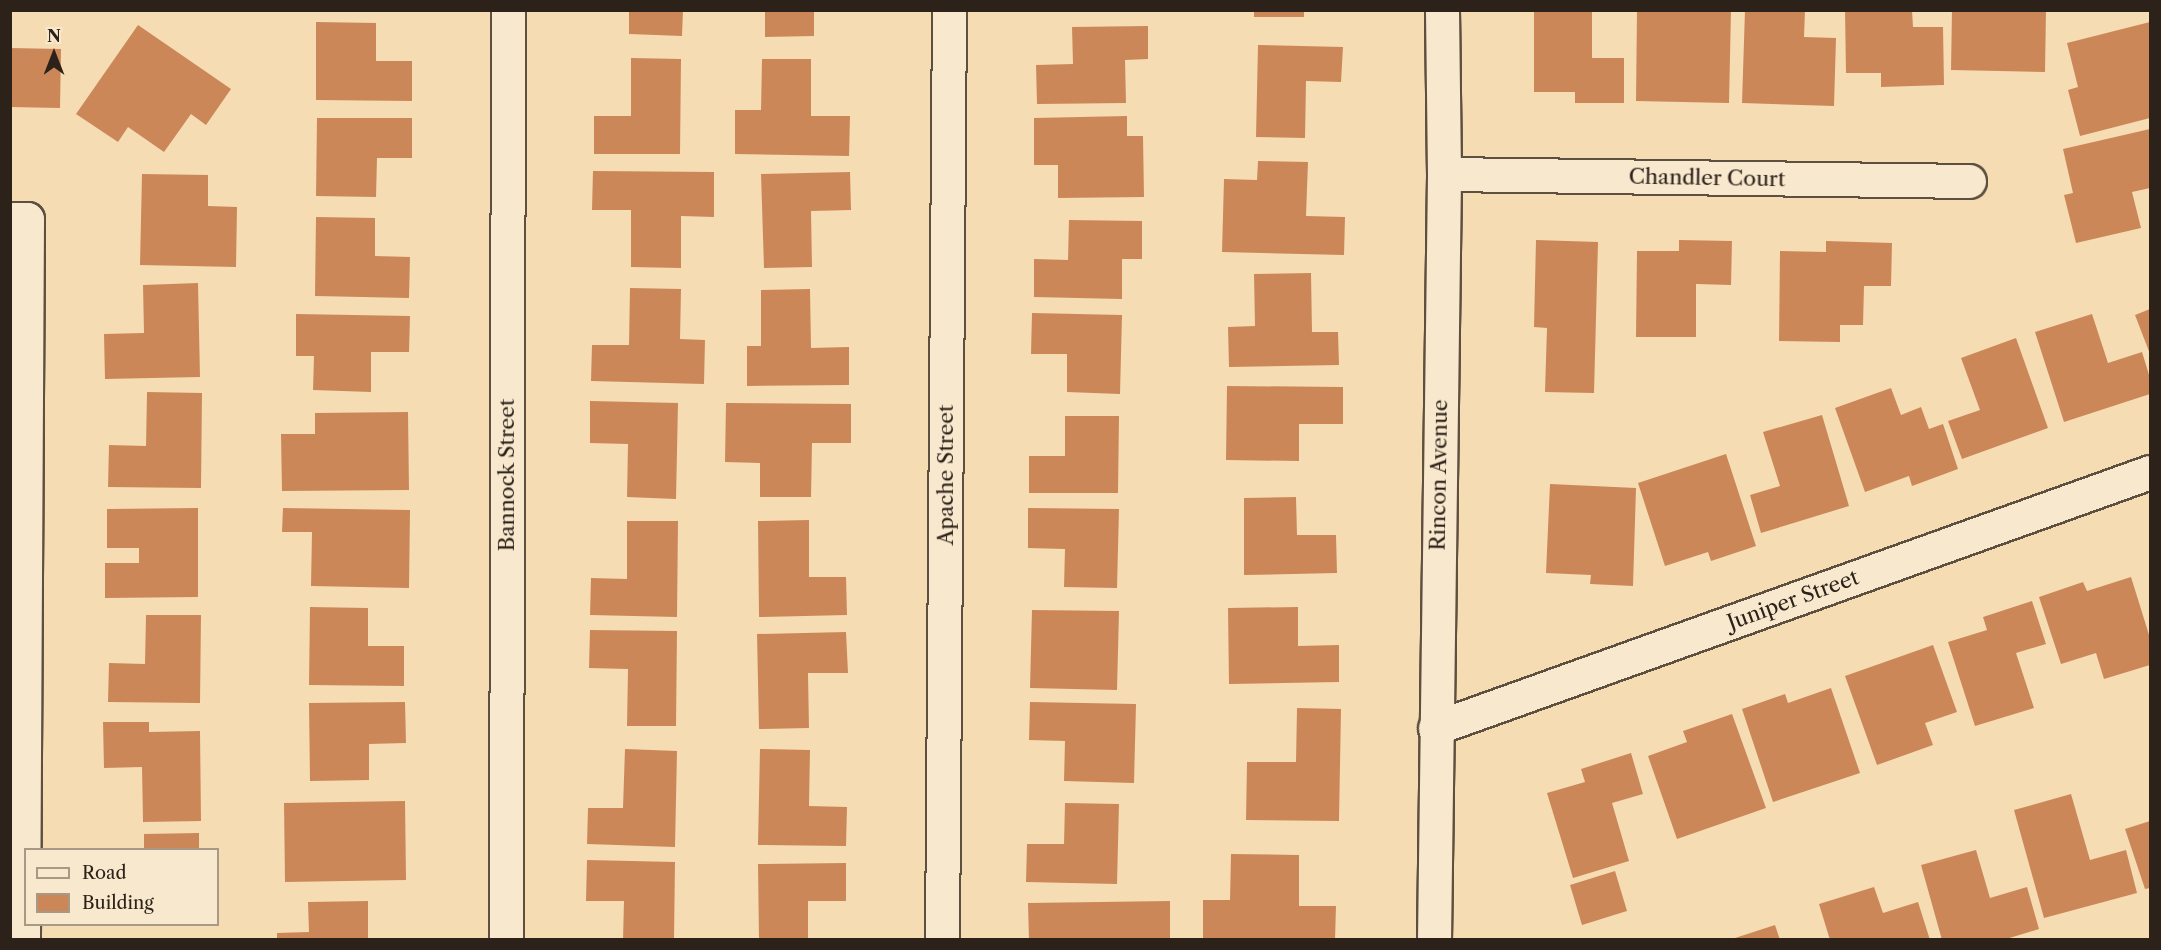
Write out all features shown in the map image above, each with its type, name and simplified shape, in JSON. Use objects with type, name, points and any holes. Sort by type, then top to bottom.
[{"type":"street","name":"Bannock Street","points":[[506,939],[508,10]]},
{"type":"street","name":"Apache Street","points":[[942,939],[949,10]]},
{"type":"street","name":"Rincon Avenue","points":[[1434,939],[1444,174],[1442,10]]},
{"type":"street","name":"Chandler Court","points":[[1444,174],[1969,181]]},
{"type":"street","points":[[19,219],[18,680],[23,939]]},
{"type":"street","name":"Juniper Street","points":[[1435,728],[2151,472]]},
{"type":"building","points":[[629,10],[683,10],[682,36],[629,34]]},
{"type":"building","points":[[765,10],[814,10],[814,36],[765,37]]},
{"type":"building","points":[[1254,10],[1304,10],[1304,17],[1254,17]]},
{"type":"building","points":[[1534,10],[1592,10],[1592,58],[1624,58],[1624,103],[1575,103],[1575,92],[1534,92]]},
{"type":"building","points":[[1637,10],[1731,10],[1729,103],[1636,101]]},
{"type":"building","points":[[1745,10],[1805,10],[1804,37],[1836,38],[1834,106],[1742,103]]},
{"type":"building","points":[[1845,10],[1912,10],[1913,27],[1943,27],[1944,85],[1881,87],[1881,73],[1846,73]]},
{"type":"building","points":[[1952,10],[2046,10],[2045,72],[1951,70]]},
{"type":"building","points":[[316,22],[376,23],[376,61],[412,61],[412,101],[316,100]]},
{"type":"building","points":[[2150,22],[2150,118],[2080,136],[2068,90],[2078,87],[2067,43]]},
{"type":"building","points":[[138,25],[231,89],[206,125],[191,114],[164,152],[128,127],[118,142],[76,114]]},
{"type":"building","points":[[1148,26],[1148,59],[1125,60],[1126,103],[1037,104],[1036,65],[1073,64],[1072,27]]},
{"type":"building","points":[[1258,45],[1343,47],[1341,82],[1306,81],[1305,138],[1256,137]]},
{"type":"building","points":[[10,48],[61,49],[60,108],[10,107]]},
{"type":"building","points":[[631,58],[681,59],[680,154],[594,154],[594,116],[631,116]]},
{"type":"building","points":[[762,59],[811,59],[811,116],[850,116],[849,156],[735,154],[735,110],[761,110]]},
{"type":"building","points":[[1127,116],[1127,136],[1143,136],[1144,197],[1058,198],[1058,165],[1034,165],[1034,118]]},
{"type":"building","points":[[317,118],[412,118],[412,158],[377,158],[376,197],[316,196]]},
{"type":"building","points":[[2150,129],[2150,188],[2132,192],[2141,228],[2076,243],[2064,195],[2073,193],[2063,149]]},
{"type":"building","points":[[1258,161],[1308,162],[1306,216],[1345,217],[1344,255],[1222,252],[1224,179],[1257,180]]},
{"type":"building","points":[[593,171],[714,172],[714,217],[681,216],[681,268],[631,267],[631,210],[592,210]]},
{"type":"building","points":[[850,172],[851,210],[811,211],[812,267],[764,268],[761,174]]},
{"type":"building","points":[[142,174],[208,175],[208,206],[237,207],[236,267],[140,265]]},
{"type":"building","points":[[316,217],[375,218],[375,256],[410,257],[409,298],[315,296]]},
{"type":"building","points":[[1069,220],[1142,221],[1142,259],[1122,259],[1122,299],[1034,297],[1034,259],[1068,260]]},
{"type":"building","points":[[1536,240],[1598,242],[1594,393],[1545,392],[1547,328],[1534,327]]},
{"type":"building","points":[[1679,240],[1732,241],[1731,285],[1696,284],[1696,337],[1636,337],[1637,251],[1679,251]]},
{"type":"building","points":[[1826,241],[1892,243],[1891,286],[1864,286],[1863,325],[1840,325],[1840,342],[1779,341],[1780,251],[1826,252]]},
{"type":"building","points":[[1311,273],[1312,332],[1338,332],[1339,365],[1229,367],[1228,327],[1255,326],[1254,274]]},
{"type":"building","points":[[198,283],[200,377],[105,379],[104,334],[144,333],[143,285]]},
{"type":"building","points":[[630,288],[681,289],[680,339],[705,340],[704,384],[591,381],[592,345],[629,345]]},
{"type":"building","points":[[810,289],[811,348],[849,347],[849,385],[747,386],[747,346],[761,346],[761,290]]},
{"type":"building","points":[[2150,309],[2150,354],[2135,315]]},
{"type":"building","points":[[1032,313],[1122,315],[1120,394],[1067,392],[1067,354],[1031,354]]},
{"type":"building","points":[[296,314],[410,316],[409,352],[371,352],[371,392],[313,390],[314,356],[296,356]]},
{"type":"building","points":[[2092,314],[2108,363],[2142,352],[2150,378],[2150,394],[2064,422],[2035,332]]},
{"type":"building","points":[[2016,338],[2048,428],[1962,459],[1948,421],[1980,410],[1961,358]]},
{"type":"building","points":[[1227,386],[1343,387],[1343,424],[1299,424],[1299,461],[1226,460]]},
{"type":"building","points":[[1891,388],[1901,415],[1921,407],[1929,429],[1943,424],[1958,469],[1912,486],[1909,476],[1865,492],[1835,408]]},
{"type":"building","points":[[147,392],[202,393],[201,488],[108,487],[109,445],[146,446]]},
{"type":"building","points":[[590,401],[678,403],[676,499],[627,497],[628,444],[590,443]]},
{"type":"building","points":[[726,403],[851,404],[851,443],[812,443],[811,497],[760,497],[760,463],[725,462]]},
{"type":"building","points":[[408,412],[409,490],[282,491],[281,434],[315,434],[315,413]]},
{"type":"building","points":[[1822,415],[1849,506],[1761,533],[1750,495],[1780,486],[1763,432]]},
{"type":"building","points":[[1065,416],[1119,416],[1118,493],[1029,493],[1029,456],[1065,456]]},
{"type":"building","points":[[1726,454],[1756,546],[1711,561],[1708,552],[1665,566],[1638,483]]},
{"type":"building","points":[[1550,484],[1636,488],[1633,586],[1590,584],[1591,575],[1546,573]]},
{"type":"building","points":[[1296,497],[1297,535],[1336,535],[1337,573],[1244,575],[1244,498]]},
{"type":"building","points":[[198,508],[198,597],[105,598],[105,563],[139,563],[139,548],[107,548],[107,509]]},
{"type":"building","points":[[283,508],[410,510],[409,588],[311,586],[312,532],[282,532]]},
{"type":"building","points":[[1028,508],[1119,509],[1117,588],[1064,587],[1065,549],[1028,548]]},
{"type":"building","points":[[809,520],[809,577],[846,577],[847,615],[759,617],[758,521]]},
{"type":"building","points":[[627,521],[678,521],[677,617],[590,615],[591,578],[627,579]]},
{"type":"building","points":[[2131,577],[2150,638],[2150,665],[2104,679],[2096,653],[2061,664],[2039,597],[2083,582],[2087,591]]},
{"type":"building","points":[[2032,601],[2046,644],[2016,653],[2034,708],[1975,726],[1948,642],[1987,630],[1983,617]]},
{"type":"building","points":[[310,607],[368,608],[368,646],[404,646],[404,686],[309,685]]},
{"type":"building","points":[[1298,607],[1298,646],[1339,645],[1339,682],[1229,684],[1228,608]]},
{"type":"building","points":[[1032,610],[1119,611],[1117,690],[1030,688]]},
{"type":"building","points":[[146,615],[201,615],[200,703],[108,702],[109,663],[145,664]]},
{"type":"building","points":[[590,630],[677,631],[676,726],[627,726],[628,669],[589,668]]},
{"type":"building","points":[[846,632],[848,673],[808,673],[809,728],[759,729],[757,634]]},
{"type":"building","points":[[1933,645],[1957,712],[1925,723],[1933,745],[1877,765],[1845,676]]},
{"type":"building","points":[[1831,688],[1860,773],[1773,802],[1742,709],[1785,694],[1788,703]]},
{"type":"building","points":[[405,702],[406,743],[369,744],[369,780],[310,781],[309,703]]},
{"type":"building","points":[[1030,702],[1136,704],[1134,783],[1064,781],[1065,741],[1029,740]]},
{"type":"building","points":[[1297,708],[1341,709],[1339,821],[1246,820],[1247,762],[1296,762]]},
{"type":"building","points":[[1732,714],[1766,808],[1677,839],[1648,756],[1687,742],[1683,731]]},
{"type":"building","points":[[103,722],[149,722],[149,732],[200,731],[201,821],[143,822],[142,767],[104,768]]},
{"type":"building","points":[[625,749],[677,751],[675,847],[587,844],[588,808],[623,808]]},
{"type":"building","points":[[760,749],[810,750],[809,806],[847,807],[846,846],[758,845]]},
{"type":"building","points":[[1631,753],[1643,794],[1612,803],[1629,861],[1573,878],[1547,793],[1585,782],[1581,769]]},
{"type":"building","points":[[2071,794],[2090,860],[2126,850],[2137,893],[2044,918],[2014,810]]},
{"type":"building","points":[[405,801],[406,880],[285,882],[284,803]]},
{"type":"building","points":[[1065,803],[1119,804],[1117,884],[1026,882],[1027,844],[1064,844]]},
{"type":"building","points":[[2150,821],[2150,888],[2145,889],[2125,829]]},
{"type":"building","points":[[199,833],[199,848],[144,848],[144,834]]},
{"type":"building","points":[[1976,850],[1990,898],[2027,887],[2039,929],[2003,940],[1942,940],[1921,865]]},
{"type":"building","points":[[1231,854],[1299,855],[1299,906],[1336,906],[1335,940],[1203,940],[1203,900],[1230,900]]},
{"type":"building","points":[[587,860],[675,862],[674,940],[623,940],[624,901],[586,901]]},
{"type":"building","points":[[846,863],[846,901],[808,901],[808,940],[759,940],[758,864]]},
{"type":"building","points":[[1615,871],[1627,911],[1582,925],[1570,885]]},
{"type":"building","points":[[1874,887],[1883,913],[1918,902],[1930,940],[1830,940],[1819,904]]},
{"type":"building","points":[[368,901],[368,940],[277,940],[277,933],[309,932],[308,902]]},
{"type":"building","points":[[1170,901],[1170,940],[1029,940],[1028,903]]},
{"type":"building","points":[[1775,925],[1780,940],[1732,940],[1732,939]]}]
